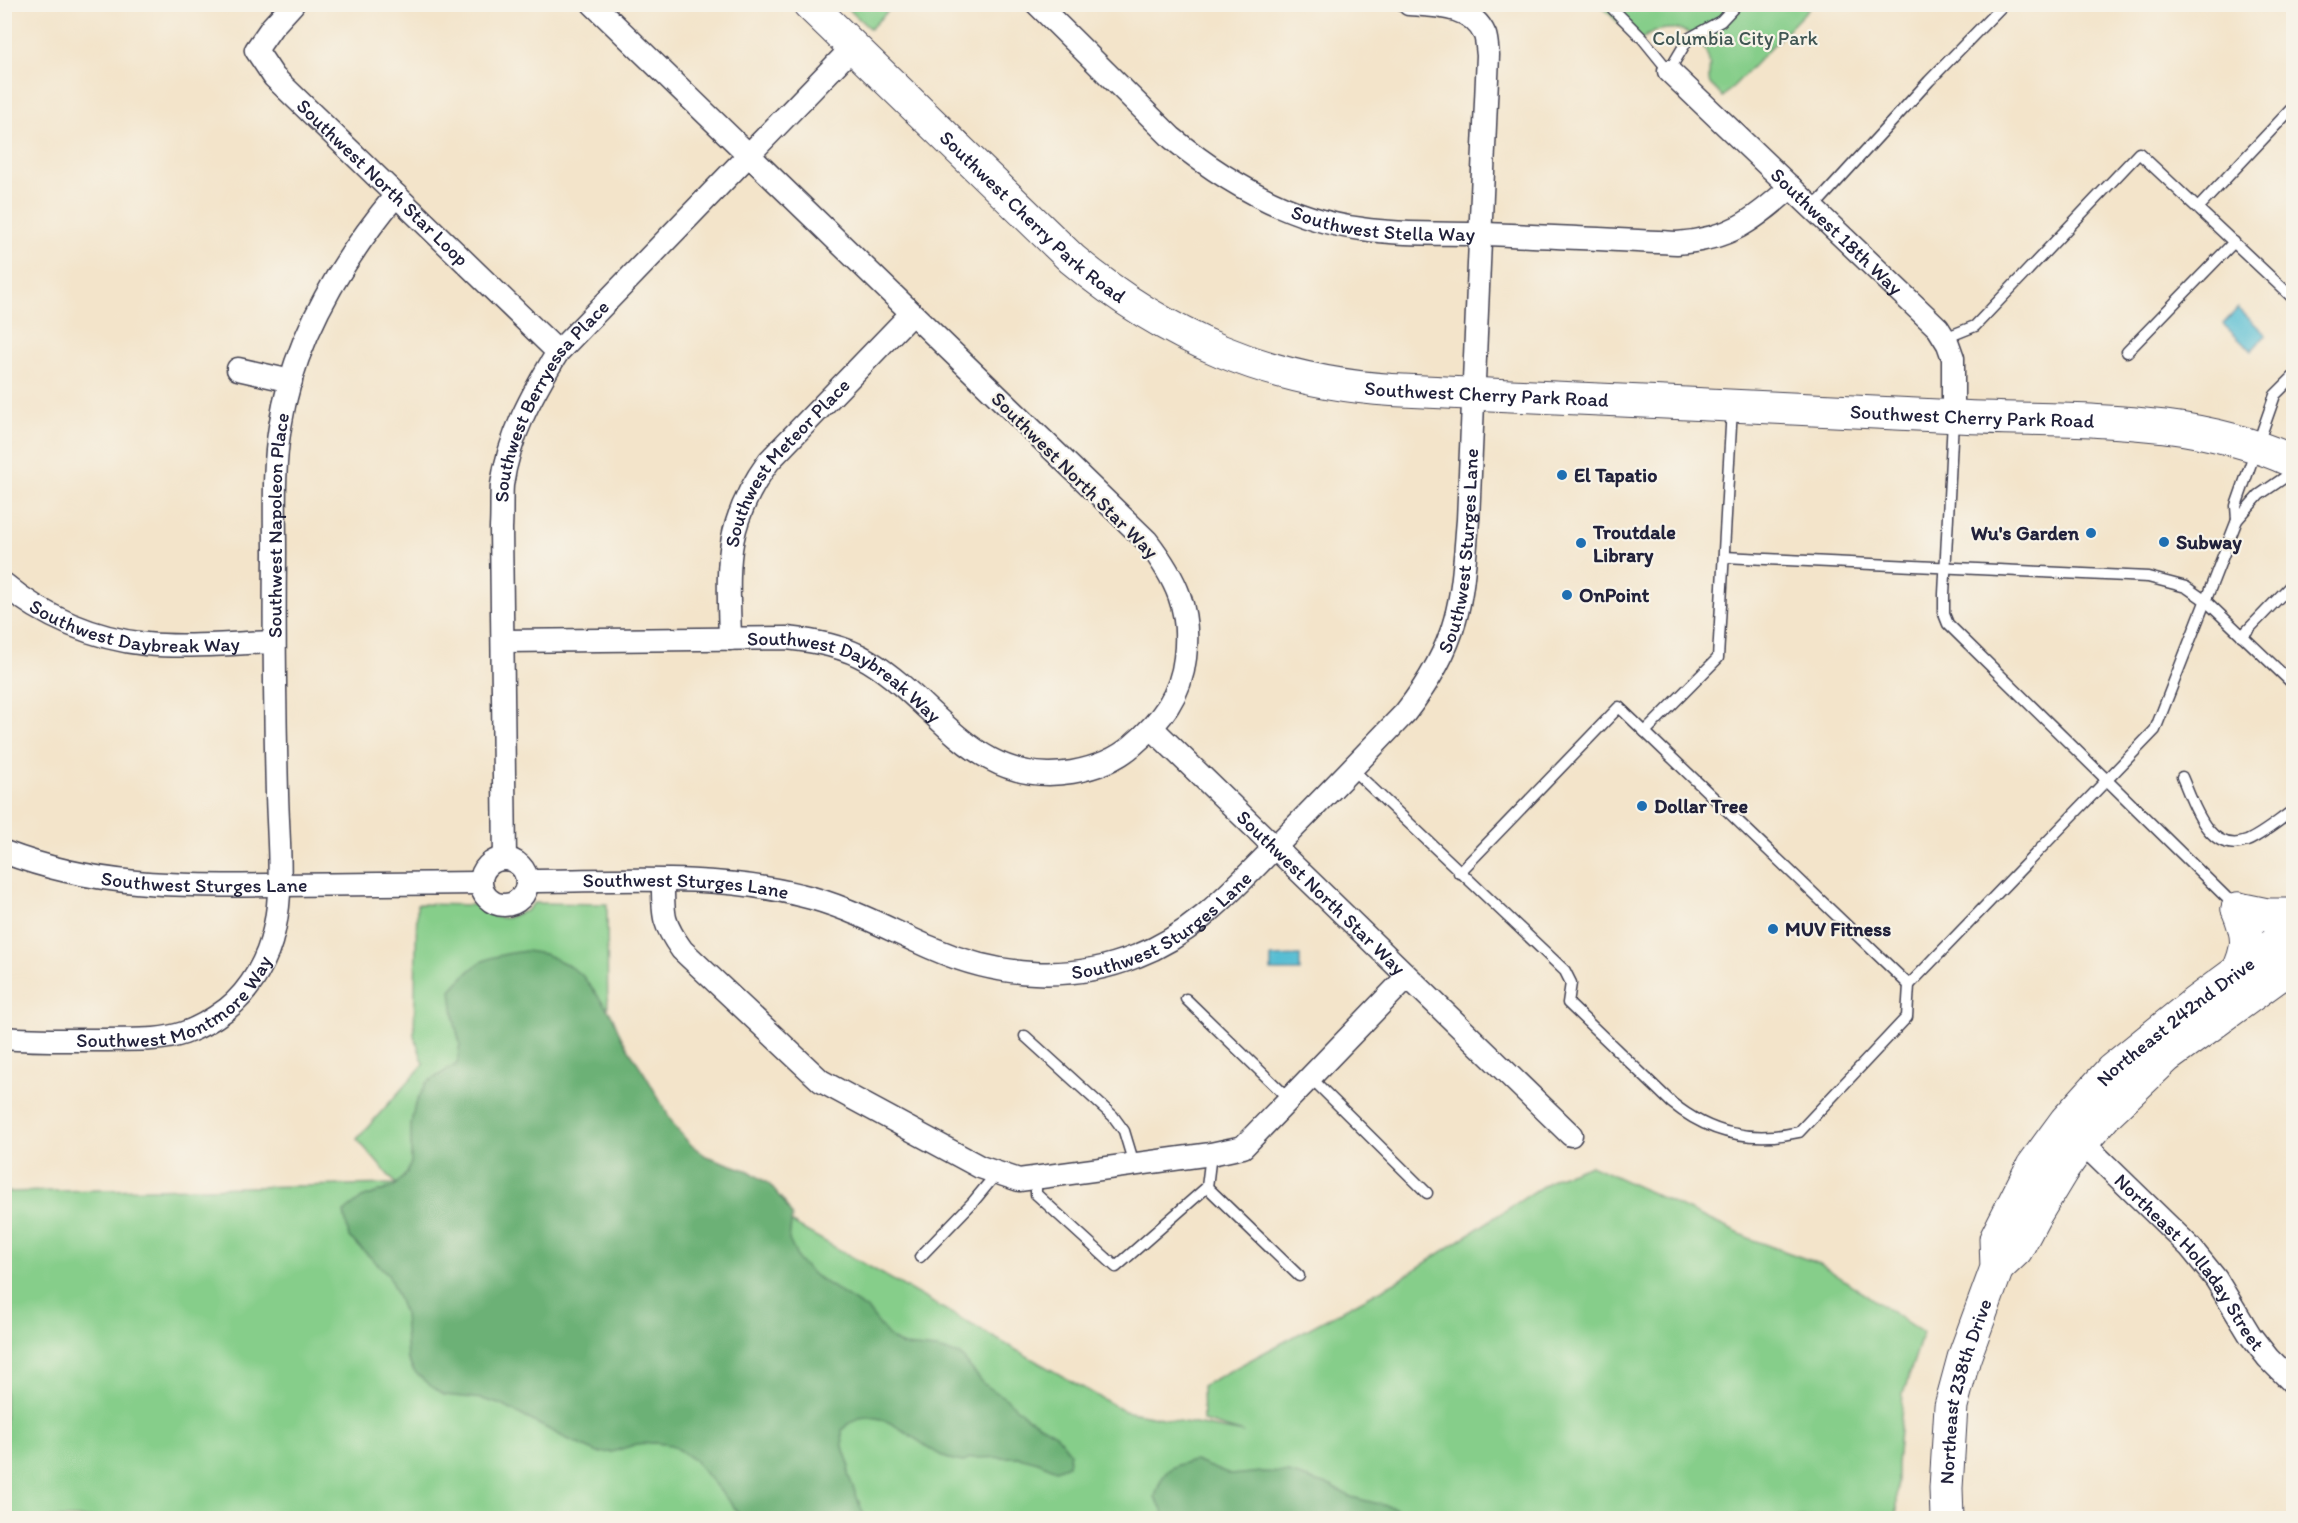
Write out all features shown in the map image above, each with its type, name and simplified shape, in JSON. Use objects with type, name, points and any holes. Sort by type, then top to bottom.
[{"type":"highway","points":[[2238,909],[2267,915],[2294,915]]},
{"type":"highway","points":[[2237,974],[2246,955],[2247,934],[2238,909]]},
{"type":"highway","name":"Northeast 242nd Drive","points":[[2074,1132],[2106,1077],[2137,1048],[2294,930]]},
{"type":"highway","name":"Northeast 242nd Drive","points":[[2074,1132],[2116,1104],[2166,1057],[2294,964]]},
{"type":"highway","name":"Northeast 238th Drive","points":[[1947,1518],[1946,1488],[1951,1406],[1964,1358],[1997,1268],[2016,1250],[2074,1132]]},
{"type":"main road","name":"Southwest Cherry Park Road","points":[[809,4],[1072,259],[1099,281],[1155,319],[1205,345],[1264,368],[1361,388],[1953,417],[2138,423],[2193,429],[2258,447],[2294,462]]},
{"type":"street","name":"Southwest North Star Loop","points":[[293,4],[272,27],[256,50],[274,77],[558,352]]},
{"type":"street","points":[[593,4],[749,155]]},
{"type":"street","name":"Southwest Stella Way","points":[[1037,4],[1172,138],[1214,171],[1251,193],[1292,211],[1332,224],[1362,230],[1677,243],[1703,241],[1722,236],[1746,224],[1791,187]]},
{"type":"street","name":"Southwest Sturges Lane","points":[[527,881],[699,880],[799,894],[873,920],[934,949],[966,961],[991,969],[1043,974],[1078,972],[1138,956],[1211,912],[1405,713],[1422,690],[1455,622],[1461,589],[1468,519],[1488,55],[1485,36],[1475,21],[1460,11],[1409,4]]},
{"type":"street","name":"Southwest Berryessa Place","points":[[505,859],[502,486],[518,426],[535,389],[558,352],[852,47]]},
{"type":"street","name":"Southwest 18th Way","points":[[1669,71],[1938,328],[1953,358],[1953,417]]},
{"type":"street","name":"Southwest North Star Way","points":[[749,155],[1147,541],[1164,563],[1177,587],[1186,618],[1187,643],[1184,671],[1178,688],[1168,709],[1152,728],[1571,1135]]},
{"type":"street","name":"Southwest Napoleon Place","points":[[278,885],[274,642],[276,462],[280,426],[291,381],[314,322],[333,283],[371,225],[396,195]]},
{"type":"street","name":"Southwest Meteor Place","points":[[730,639],[728,564],[733,531],[742,504],[752,485],[769,461],[911,314]]},
{"type":"street","points":[[238,369],[291,381]]},
{"type":"street","name":"Southwest Daybreak Way","points":[[4,584],[46,612],[78,628],[111,638],[146,644],[178,645],[274,642]]},
{"type":"street","name":"Southwest Daybreak Way","points":[[504,641],[787,638],[811,640],[839,648],[867,660],[907,689],[970,748],[986,758],[1012,768],[1044,774],[1088,769],[1106,762],[1129,749],[1152,728]]},
{"type":"street","name":"Southwest Sturges Lane","points":[[4,852],[33,863],[96,878],[174,886],[480,884]]},
{"type":"street","points":[[505,859],[516,862],[523,870],[527,881],[520,899],[506,905],[496,904],[488,899],[482,892],[480,884],[485,868],[495,860],[505,859]]},
{"type":"street","points":[[663,882],[666,928],[682,950],[821,1081],[980,1167],[1019,1180],[1211,1154],[1243,1147],[1407,977]]},
{"type":"street","name":"Southwest Montmore Way","points":[[4,1038],[31,1040],[148,1039],[186,1032],[203,1024],[227,1009],[242,995],[257,973],[268,950],[274,929],[278,885]]},
{"type":"street","name":"Northeast Holladay Street","points":[[2074,1132],[2190,1247],[2216,1279],[2250,1335],[2268,1358],[2294,1384]]},
{"type":"lane","points":[[1608,4],[1643,39],[1669,71],[1688,39],[1721,21],[1737,4]]},
{"type":"lane","points":[[1813,208],[1929,81],[2004,4]]},
{"type":"lane","points":[[2198,208],[2294,106]]},
{"type":"lane","points":[[1945,338],[1975,327],[2139,153],[2293,298]]},
{"type":"lane","points":[[2127,352],[2234,242]]},
{"type":"lane","points":[[2237,520],[2236,506],[2275,395],[2294,376]]},
{"type":"lane","points":[[1645,732],[1718,658],[1732,405]]},
{"type":"lane","points":[[1953,417],[1944,614],[1948,624],[2238,909]]},
{"type":"lane","points":[[1352,769],[1459,873],[1565,971],[1571,983],[1568,1003],[1690,1118],[1730,1134],[1775,1137],[1799,1132],[1907,1017],[1909,985],[2155,730],[2237,520],[2259,495],[2294,471]]},
{"type":"lane","points":[[1724,557],[2148,577],[2186,586],[2206,601],[2294,685]]},
{"type":"lane","points":[[2242,636],[2294,582]]},
{"type":"lane","points":[[1459,873],[1619,706],[1909,985]]},
{"type":"lane","points":[[2182,777],[2204,825],[2215,837],[2224,841],[2246,841],[2294,810]]},
{"type":"lane","points":[[1186,999],[1289,1099]]},
{"type":"lane","points":[[1025,1036],[1113,1116],[1124,1131],[1134,1164]]},
{"type":"lane","points":[[1310,1077],[1427,1193]]},
{"type":"lane","points":[[1036,1178],[1036,1194],[1116,1267],[1207,1187],[1211,1154]]},
{"type":"lane","points":[[920,1257],[973,1202],[997,1172]]},
{"type":"lane","points":[[1207,1187],[1299,1276]]},
{"type":"green space","points":[[844,5],[894,5],[870,29]]},
{"type":"green space","name":"Columbia City Park","points":[[1600,5],[1812,5],[1723,97],[1710,84],[1709,61],[1705,49],[1690,34],[1680,30],[1659,30],[1639,42]]},
{"type":"green space","points":[[534,903],[607,904],[609,1168],[688,1164],[1124,1411],[1244,1433],[1203,1421],[1202,1386],[1399,1280],[1555,1178],[1591,1165],[1753,1240],[1820,1264],[1923,1333],[1903,1394],[1897,1465],[1897,1518],[5,1518],[5,1192],[396,1184],[357,1139],[424,1064],[414,1036],[417,904],[477,905],[495,917],[506,918],[526,911]]},
{"type":"green space","points":[[526,951],[545,954],[582,975],[612,1015],[621,1037],[675,1127],[690,1144],[706,1156],[749,1171],[769,1184],[792,1216],[789,1240],[799,1261],[815,1276],[868,1310],[889,1337],[903,1346],[937,1349],[960,1355],[984,1384],[1008,1400],[1028,1418],[1056,1434],[1070,1452],[1068,1465],[1056,1470],[1019,1457],[970,1458],[964,1462],[952,1460],[934,1452],[894,1425],[881,1419],[867,1417],[854,1420],[842,1430],[843,1447],[849,1464],[848,1474],[865,1518],[743,1518],[694,1460],[671,1445],[637,1444],[612,1452],[598,1453],[502,1405],[482,1399],[444,1395],[414,1371],[407,1359],[404,1313],[388,1274],[349,1237],[344,1212],[362,1198],[393,1187],[407,1173],[411,1162],[411,1124],[414,1108],[426,1083],[457,1064],[460,1043],[451,990],[476,965],[501,955]]},
{"type":"green space","points":[[1195,1461],[1230,1475],[1262,1472],[1289,1473],[1331,1486],[1351,1497],[1395,1508],[1405,1518],[1166,1518],[1155,1497],[1160,1482],[1172,1467]]},
{"type":"water","points":[[2238,308],[2266,335],[2251,351],[2223,324]]},
{"type":"water","points":[[1300,956],[1300,971],[1271,971],[1271,957]]},
{"type":"place","name":"El Tapatio","points":[[1562,475]]},
{"type":"place","name":"Wu's Garden","points":[[2091,533]]},
{"type":"place","name":"Subway","points":[[2164,542]]},
{"type":"place","name":"Troutdale Library","points":[[1581,543]]},
{"type":"place","name":"OnPoint","points":[[1567,595]]},
{"type":"place","name":"Dollar Tree","points":[[1642,806]]},
{"type":"place","name":"MUV Fitness","points":[[1773,929]]}]
